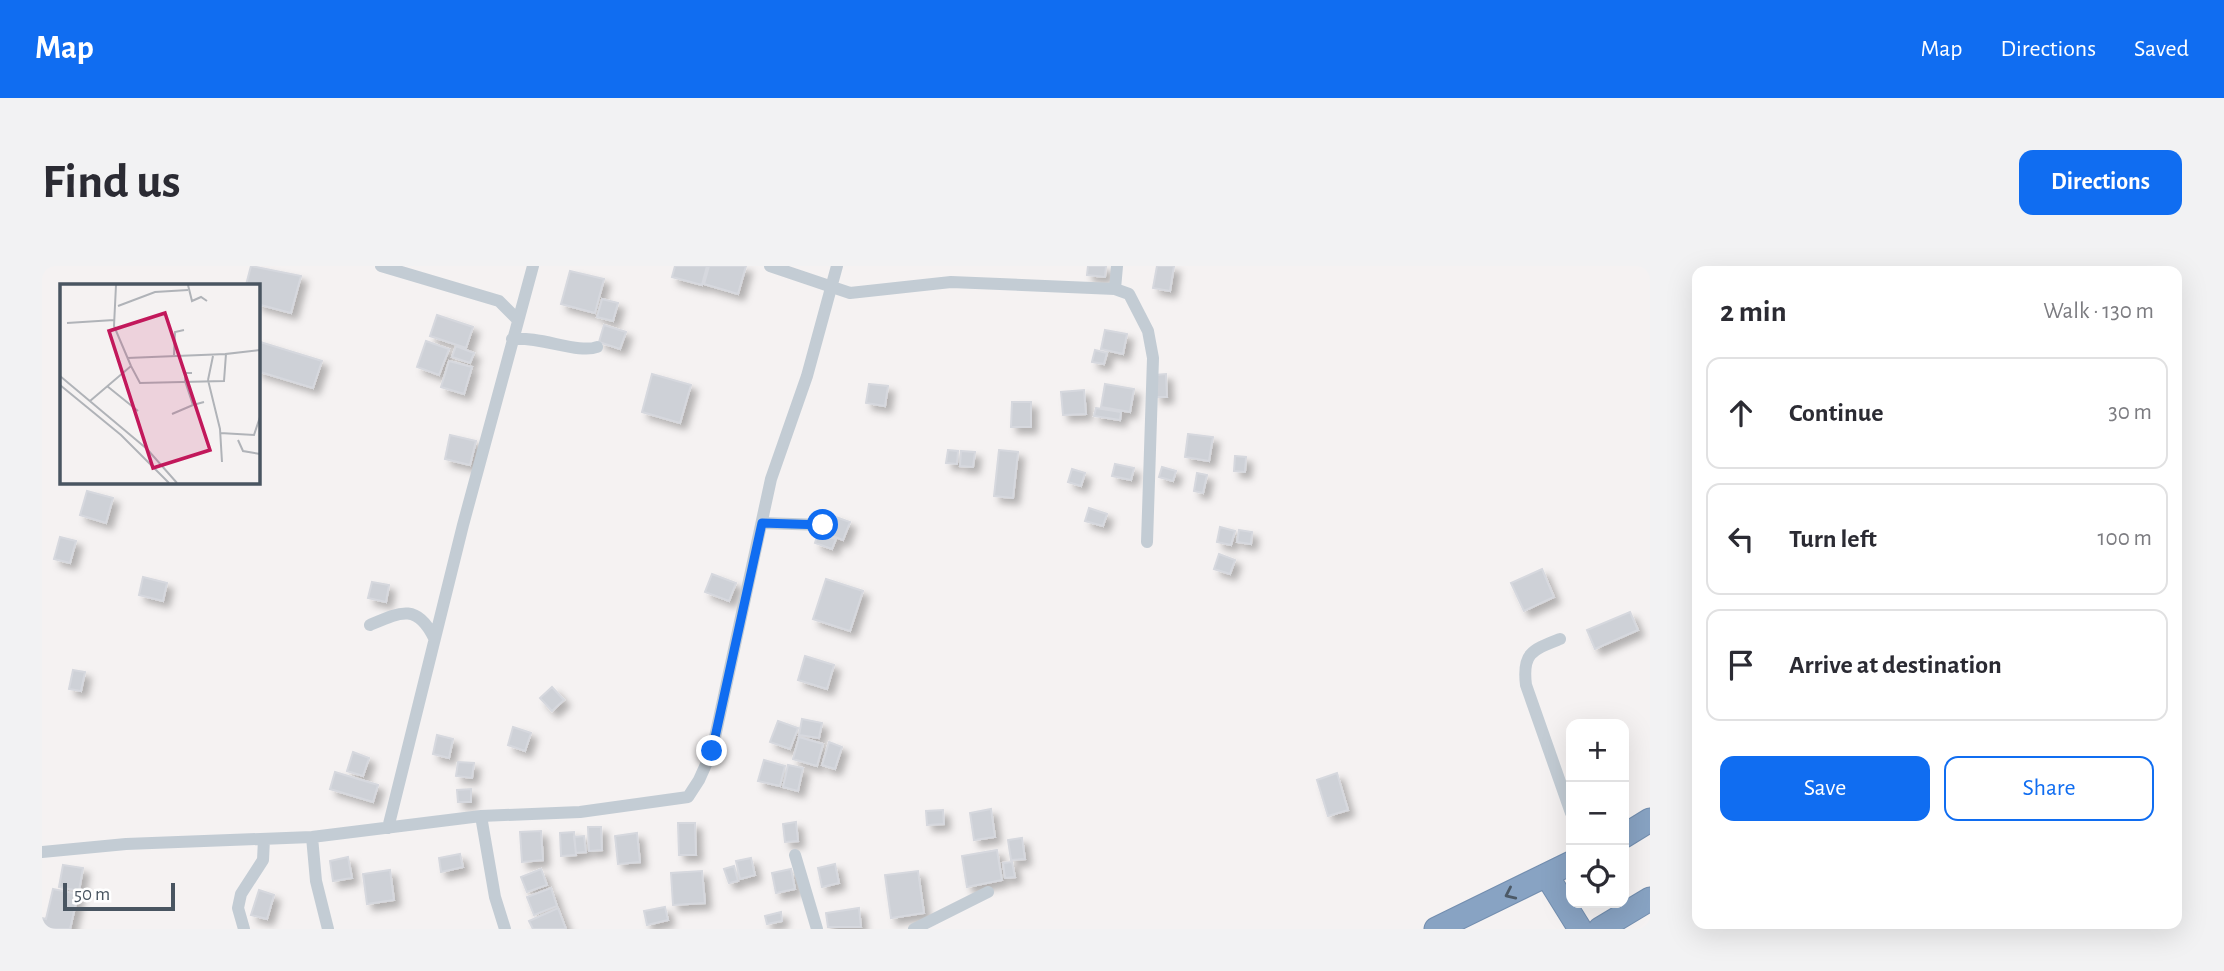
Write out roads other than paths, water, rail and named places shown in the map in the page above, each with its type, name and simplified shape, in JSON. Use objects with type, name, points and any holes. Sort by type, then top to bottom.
[{"type":"highway","points":[[1629,832],[1650,820]]},
{"type":"highway","points":[[1436,929],[1566,866]]},
{"type":"highway","points":[[1547,876],[1580,929]]},
{"type":"highway","points":[[1600,929],[1650,899]]},
{"type":"street","points":[[381,266],[499,301],[518,320]]},
{"type":"street","points":[[388,828],[533,266]]},
{"type":"street","points":[[769,266],[850,293],[951,282],[1115,289],[1129,294],[1148,331],[1153,358],[1147,542]]},
{"type":"street","points":[[42,852],[127,844],[312,837],[481,816],[580,812],[688,797],[712,751],[771,479],[807,376],[836,266]]},
{"type":"street","points":[[1115,289],[1117,266]]},
{"type":"street","points":[[512,339],[544,339],[587,350],[597,347]]},
{"type":"street","points":[[762,523],[823,525]]},
{"type":"street","points":[[370,625],[398,613],[412,614],[426,622],[435,638]]},
{"type":"street","points":[[1560,639],[1537,648],[1525,659],[1524,668],[1526,685],[1566,799]]},
{"type":"street","points":[[481,816],[495,897],[505,929]]},
{"type":"street","points":[[312,837],[316,881],[328,929]]},
{"type":"street","points":[[244,929],[238,908],[239,901],[263,860],[264,839]]},
{"type":"street","points":[[795,855],[817,929]]},
{"type":"street","points":[[914,929],[988,892]]}]
